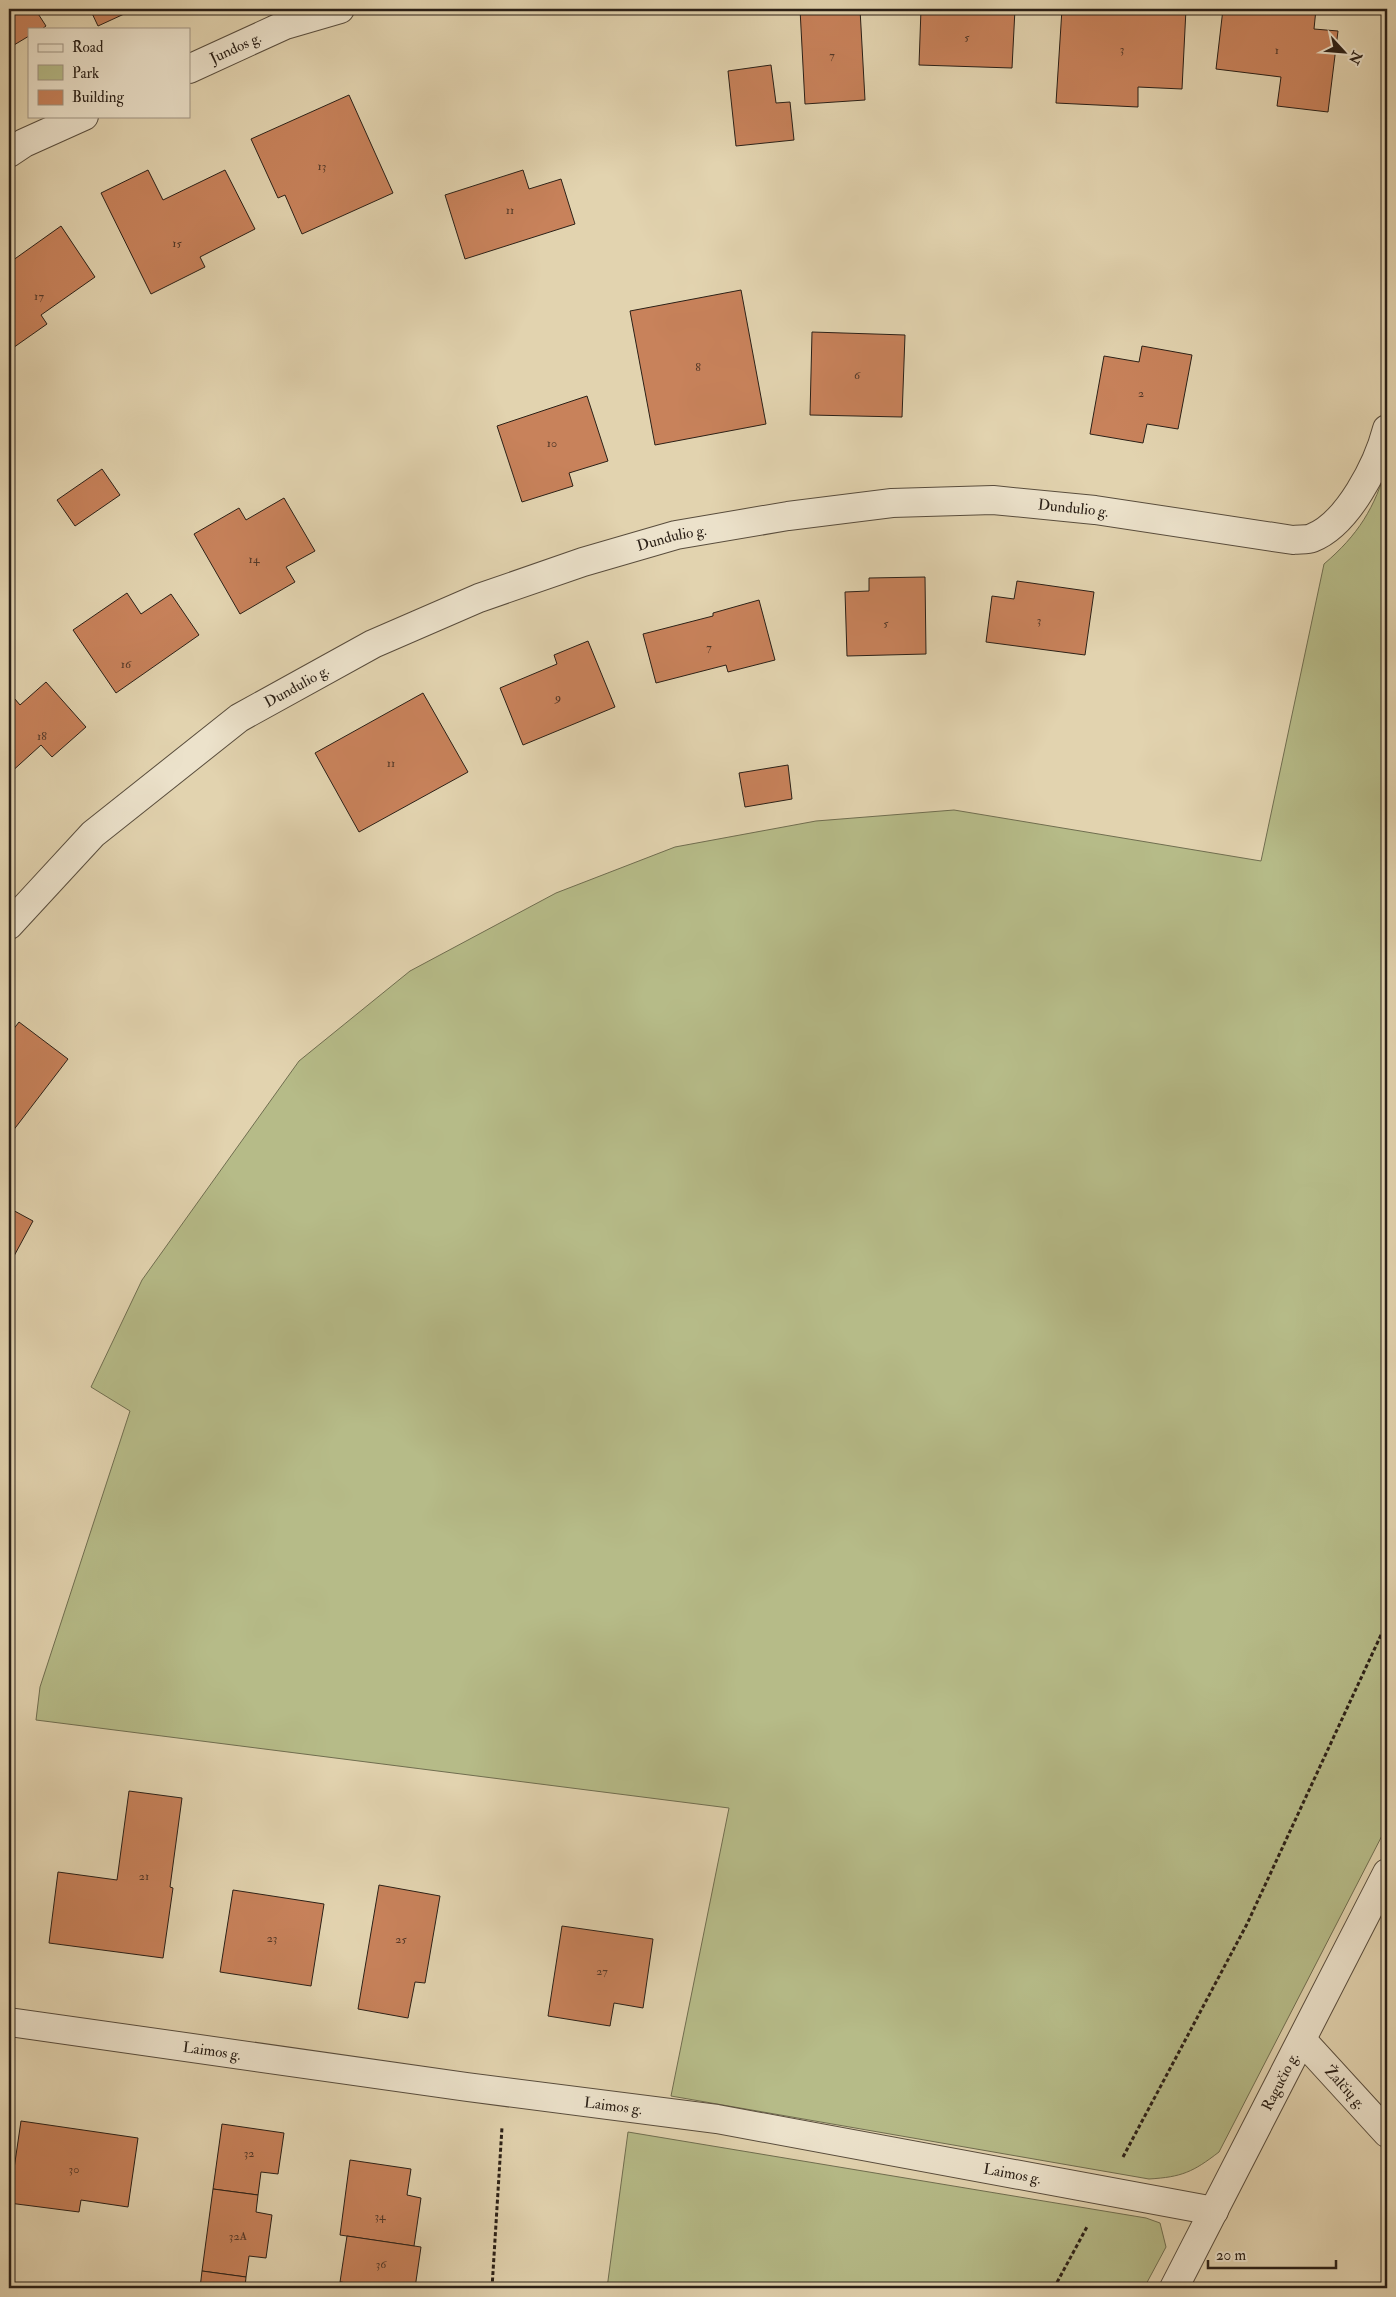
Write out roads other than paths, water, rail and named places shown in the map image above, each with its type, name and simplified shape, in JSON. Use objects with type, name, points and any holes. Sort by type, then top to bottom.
[{"type":"street","name":"Jundos g.","points":[[190,69],[285,25],[340,9]]},
{"type":"street","points":[[9,153],[24,143],[80,118]]},
{"type":"street","name":"Dundulio g.","points":[[9,925],[93,834],[239,718],[372,644],[478,598],[583,562],[676,535],[788,516],[892,503],[993,500],[1095,510],[1293,540],[1312,538],[1333,524],[1349,506],[1365,483],[1381,452],[1387,429]]},
{"type":"street","name":"Ragučio g.","points":[[1174,2288],[1387,1873]]},
{"type":"street","name":"Laimos g.","points":[[9,2022],[504,2092],[716,2119],[1214,2211]]},
{"type":"street","name":"Žalčių g.","points":[[1302,2040],[1387,2133]]}]
